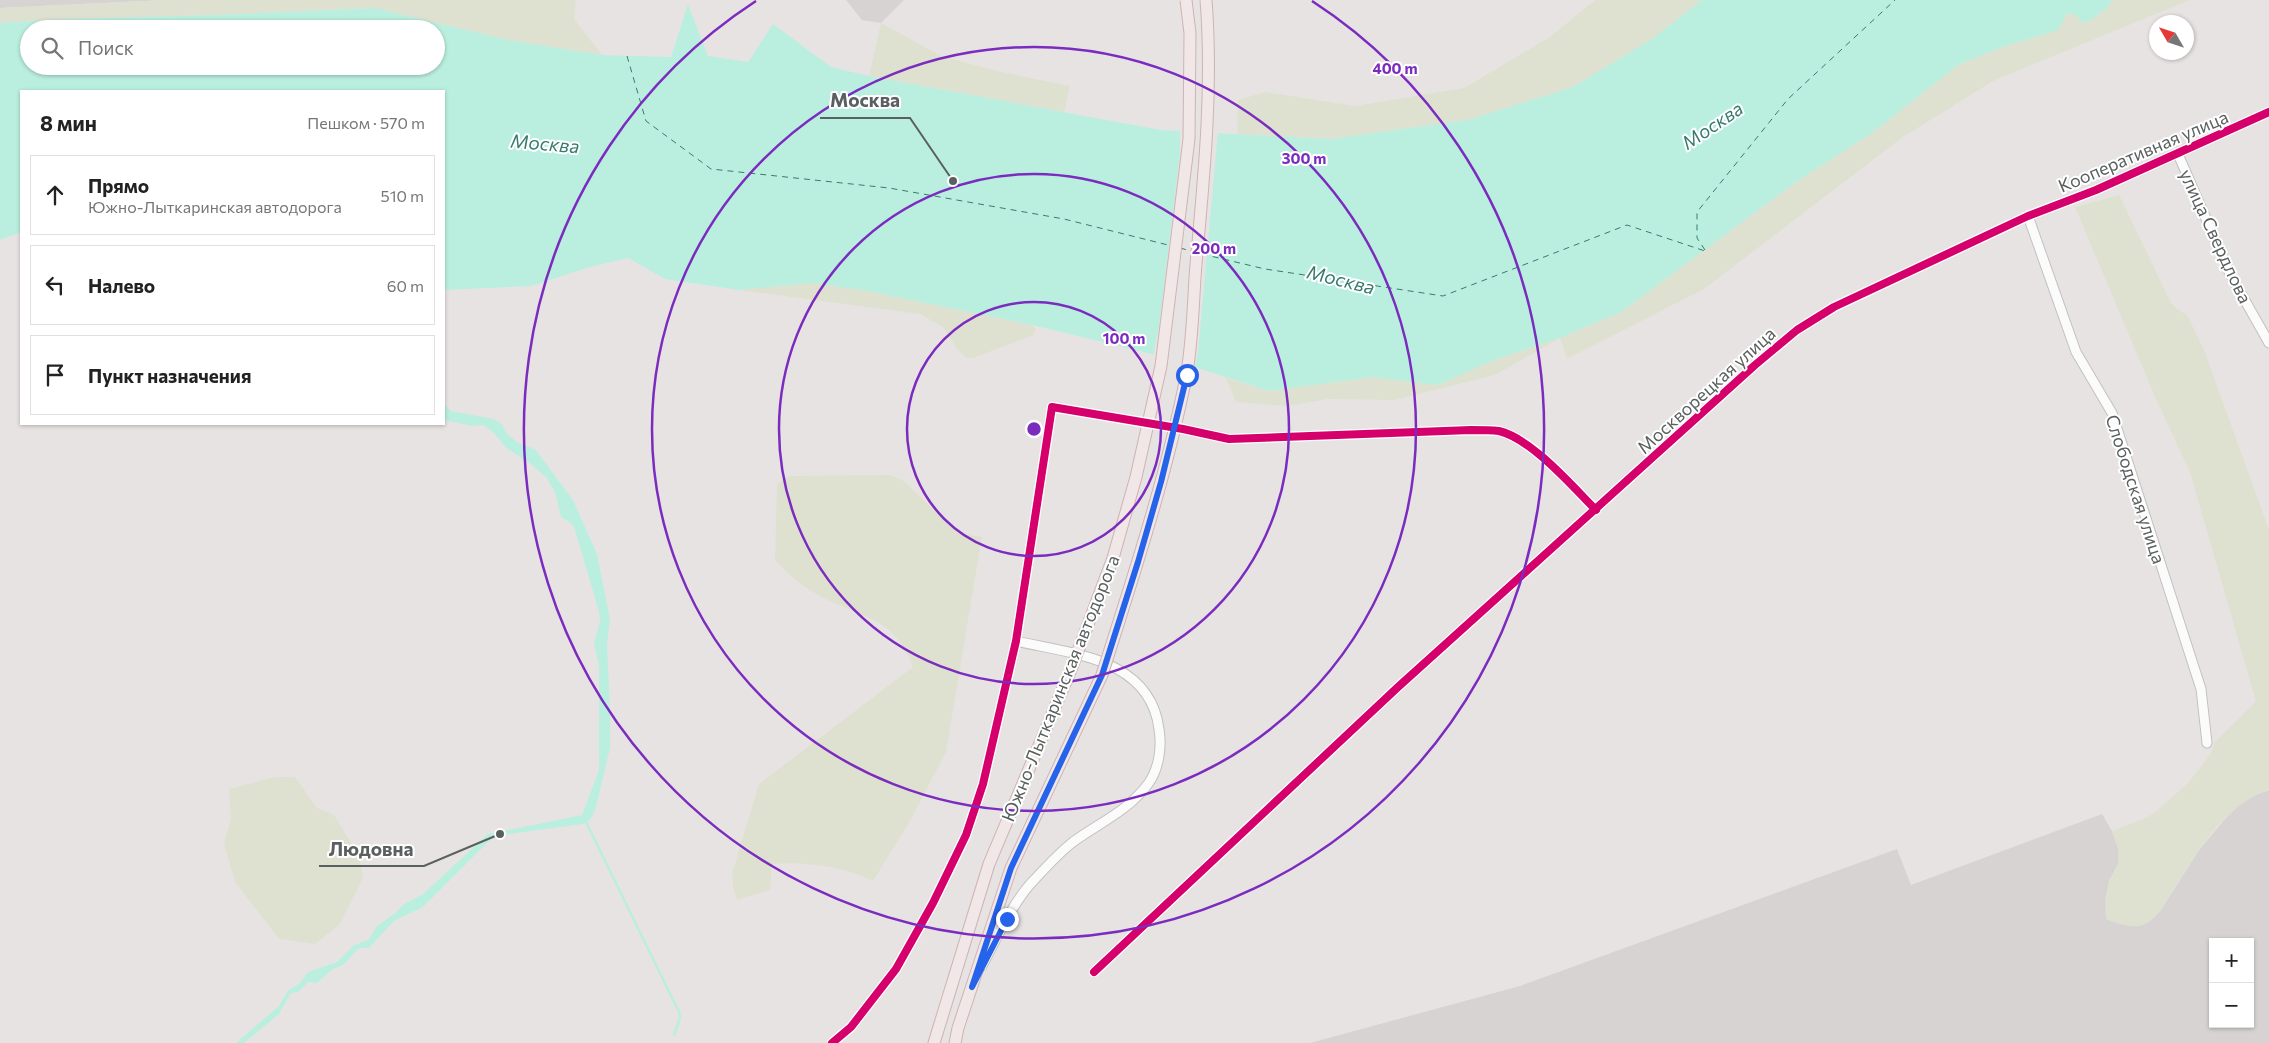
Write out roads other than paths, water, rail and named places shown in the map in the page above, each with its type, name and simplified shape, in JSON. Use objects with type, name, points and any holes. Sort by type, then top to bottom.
[{"type":"main road","name":"Южно-Лыткаринская автодорога","points":[[934,1043],[989,864],[1072,667],[1113,558],[1136,477],[1162,366],[1189,139],[1190,33],[1186,0]]},
{"type":"main road","name":"Южно-Лыткаринская автодорога","points":[[955,1043],[1011,868],[1102,675],[1153,509],[1187,375],[1207,137],[1208,34],[1206,0]]},
{"type":"street","name":"Кооперативная улица","points":[[2028,216],[2096,190],[2269,112]]},
{"type":"street","name":"улица Свердлова","points":[[2178,154],[2230,274],[2269,343]]},
{"type":"street","name":"Москворецкая улица","points":[[1094,972],[1443,646],[1797,330],[1834,307],[2028,216]]},
{"type":"street","name":"Слободская улица","points":[[2028,216],[2076,352],[2112,413],[2201,689],[2207,743]]},
{"type":"street","points":[[832,1043],[851,1027],[896,969],[933,903],[966,835],[983,784],[1016,641],[1052,407],[1183,429],[1228,440],[1471,430],[1500,432],[1527,445],[1554,468],[1596,510]]},
{"type":"street","points":[[972,987],[1007,919],[1033,880],[1072,842],[1118,814],[1147,784],[1159,756],[1160,735],[1154,710],[1141,688],[1126,674],[1098,660],[1016,641]]},
{"type":"water","points":[[1702,0],[2112,0],[2108,7],[2088,22],[2082,22],[2076,15],[2068,13],[2056,31],[2005,46],[1958,65],[1872,133],[1799,180],[1621,312],[1560,338],[1494,360],[1438,385],[1373,377],[1269,391],[1160,356],[1032,325],[867,291],[812,283],[739,290],[665,279],[628,258],[590,267],[531,286],[445,290],[445,90],[20,90],[20,232],[0,240],[0,23],[20,22],[20,75],[445,75],[445,25],[508,40],[602,55],[671,57],[688,4],[708,56],[748,62],[773,24],[831,67],[869,76],[1161,130],[1331,139],[1467,120],[1573,87],[1652,39]]},
{"type":"water","points":[[375,8],[425,20],[49,20],[214,15]]},
{"type":"water","points":[[445,405],[451,411],[494,419],[502,424],[506,433],[518,443],[535,449],[573,500],[597,554],[610,619],[607,644],[610,748],[595,811],[590,820],[583,824],[503,835],[490,840],[423,907],[394,921],[369,948],[359,948],[343,965],[333,969],[317,983],[308,982],[298,992],[291,993],[279,1014],[244,1043],[236,1043],[279,1006],[288,990],[299,984],[308,972],[337,962],[354,945],[368,940],[376,927],[404,904],[423,894],[488,834],[582,815],[599,770],[599,667],[594,643],[600,622],[599,612],[575,530],[572,524],[561,517],[555,492],[546,477],[528,462],[506,448],[494,433],[483,425],[472,426],[445,420]]},
{"type":"waterway","points":[[585,820],[679,1012],[680,1018],[674,1035]]},
{"type":"place","name":"Москва","points":[[953,181]]},
{"type":"place","name":"Людовна","points":[[500,834]]}]
